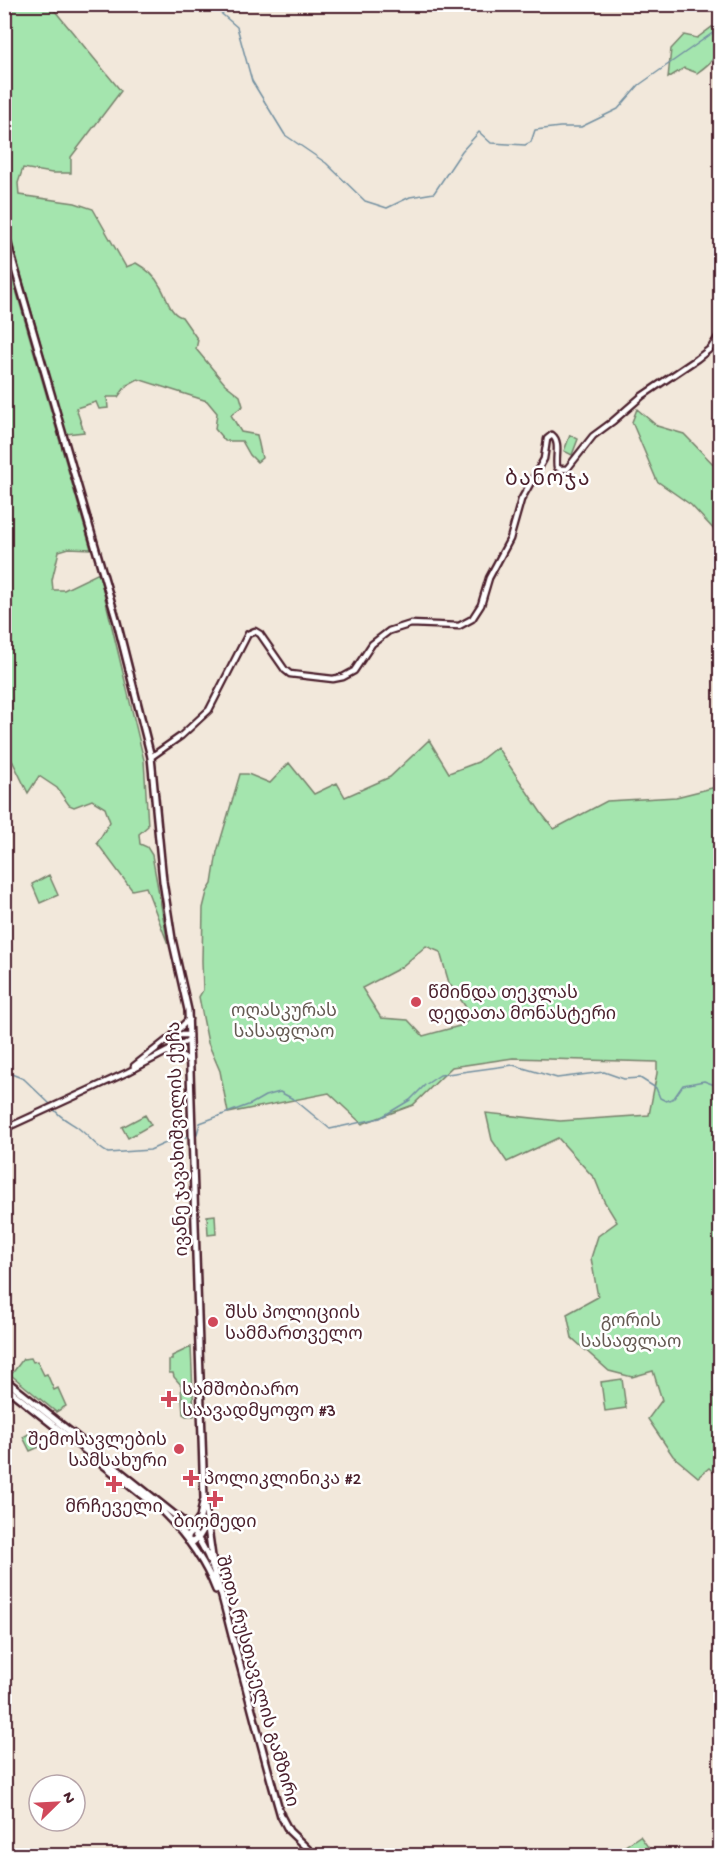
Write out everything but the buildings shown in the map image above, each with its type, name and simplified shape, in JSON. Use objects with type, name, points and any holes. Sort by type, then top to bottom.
[{"type":"main road","name":"ივანე ჯავახიშვილის ქუჩა","points":[[4,231],[117,622],[151,757],[163,881],[172,939],[189,1019],[204,1499],[215,1578]]},
{"type":"main road","name":"შოთა რუსთაველის გამზირი","points":[[4,1379],[122,1472],[192,1531],[215,1578],[281,1816],[289,1831],[313,1856]]},
{"type":"main road","name":"შოთა რუსთაველის გამზირი","points":[[4,1386],[153,1503],[188,1541],[215,1587],[279,1818],[292,1838],[313,1856]]},
{"type":"main road","points":[[204,1499],[200,1518],[188,1536],[188,1541],[193,1542],[197,1539],[207,1522]]},
{"type":"street","points":[[151,757],[181,736],[209,710],[248,634],[255,631],[260,634],[290,674],[333,679],[354,671],[372,644],[389,631],[411,624],[459,626],[472,619],[481,604],[489,578],[510,539],[521,500],[544,459],[547,439],[552,435],[555,437],[557,467],[560,470],[567,469],[593,436],[612,423],[642,396],[698,359],[711,348],[720,334]]},
{"type":"street","points":[[128,1072],[189,1019]]},
{"type":"street","points":[[172,1036],[179,1035],[189,1038]]},
{"type":"street","points":[[178,1046],[181,1042],[179,1035]]},
{"type":"street","points":[[172,1036],[170,1043],[172,1046],[178,1046]]},
{"type":"street","points":[[4,1129],[128,1072],[189,1038]]},
{"type":"street","points":[[167,1052],[180,1055],[189,1061]]},
{"type":"green space","points":[[4,5],[50,5],[121,91],[71,157],[71,173],[52,173],[23,168],[18,183],[19,195],[75,203],[93,209],[126,267],[136,263],[153,276],[171,309],[182,317],[198,340],[196,349],[225,384],[240,396],[243,406],[231,415],[241,432],[257,435],[262,458],[257,462],[242,441],[225,441],[215,429],[217,413],[207,401],[138,379],[127,385],[118,397],[107,397],[108,408],[99,409],[96,402],[76,408],[84,432],[66,434],[5,217]]},
{"type":"green space","points":[[712,27],[720,31],[716,56],[697,73],[684,68],[668,78],[671,49],[684,35],[697,38]]},
{"type":"green space","points":[[5,252],[91,549],[69,548],[59,551],[52,580],[53,590],[64,590],[99,573],[144,760],[148,826],[139,834],[140,844],[147,847],[152,855],[168,944],[146,887],[132,890],[97,843],[110,822],[105,808],[92,800],[74,807],[69,805],[57,788],[39,776],[28,793],[5,746]]},
{"type":"green space","points":[[637,409],[657,426],[684,434],[720,471],[720,536],[691,505],[657,481],[632,422]]},
{"type":"green space","points":[[570,435],[578,439],[572,455],[564,451]]},
{"type":"green space","points":[[429,740],[449,773],[478,762],[497,747],[554,829],[607,801],[676,797],[720,786],[720,1478],[709,1468],[698,1477],[673,1456],[648,1419],[662,1400],[653,1371],[632,1377],[609,1371],[572,1338],[567,1314],[598,1297],[591,1258],[598,1236],[617,1222],[604,1201],[595,1179],[558,1138],[507,1162],[492,1140],[486,1113],[560,1121],[649,1115],[657,1062],[513,1058],[452,1067],[413,1105],[362,1124],[329,1093],[228,1113],[220,1071],[208,1043],[199,997],[203,990],[203,908],[207,892],[212,884],[217,852],[240,774],[248,774],[270,783],[289,763],[314,794],[337,783],[345,797],[390,777]],"holes":[[[426,946],[440,952],[449,983],[472,1016],[463,1025],[423,1036],[408,1020],[381,1018],[362,988],[400,968]]]},
{"type":"green space","points":[[49,875],[58,895],[40,903],[32,884]]},
{"type":"green space","points":[[145,1115],[151,1125],[128,1138],[122,1127]]},
{"type":"green space","points":[[215,1215],[216,1234],[208,1235],[207,1216]]},
{"type":"green space","points":[[191,1347],[194,1416],[186,1416],[183,1414],[181,1385],[173,1373],[169,1373],[169,1360],[172,1360],[172,1356]]},
{"type":"green space","points":[[31,1358],[33,1362],[37,1361],[44,1375],[47,1374],[54,1390],[58,1388],[66,1406],[56,1412],[11,1375],[23,1359]]},
{"type":"green space","points":[[622,1379],[626,1408],[605,1411],[601,1382]]},
{"type":"green space","points":[[32,1432],[39,1447],[30,1451],[23,1437]]},
{"type":"green space","points":[[640,1836],[651,1851],[646,1855],[612,1855]]},
{"type":"waterway","points":[[210,4],[237,27],[252,81],[285,135],[326,163],[365,201],[387,208],[410,197],[434,193],[462,151],[479,132],[491,143],[525,145],[531,142],[535,130],[581,127],[618,109],[639,85],[714,32],[720,35]]},
{"type":"waterway","points":[[53,1108],[108,1153],[150,1150],[197,1134],[200,1123],[280,1092],[295,1100],[330,1129],[380,1118],[410,1100],[425,1085],[440,1075],[513,1065],[557,1078],[604,1072],[624,1079],[640,1078],[656,1088],[660,1098],[666,1101],[674,1098],[683,1085],[704,1081],[720,1087]]},
{"type":"waterway","points":[[4,1071],[24,1079],[50,1104]]},
{"type":"place","name":"წმინდა თეკლას დედათა მონასტერი","points":[[416,1002]]},
{"type":"place","name":"შსს პოლიციის სამმართველო","points":[[213,1322]]},
{"type":"place","name":"სამშობიარო საავადმყოფო #3","points":[[169,1399]]},
{"type":"place","name":"შემოსავლების სამსახური","points":[[179,1449]]},
{"type":"place","name":"პოლიკლინიკა #2","points":[[191,1478]]},
{"type":"place","name":"მრჩეველი","points":[[114,1484]]},
{"type":"place","name":"ბიომედი","points":[[215,1499]]},
{"type":"district","name":"ბანოჯა","points":[[548,478]]},
{"type":"park label","name":"ოღასკურას სასაფლაო","points":[[284,1020]]},
{"type":"park label","name":"გორის სასაფლაო","points":[[631,1330]]}]
